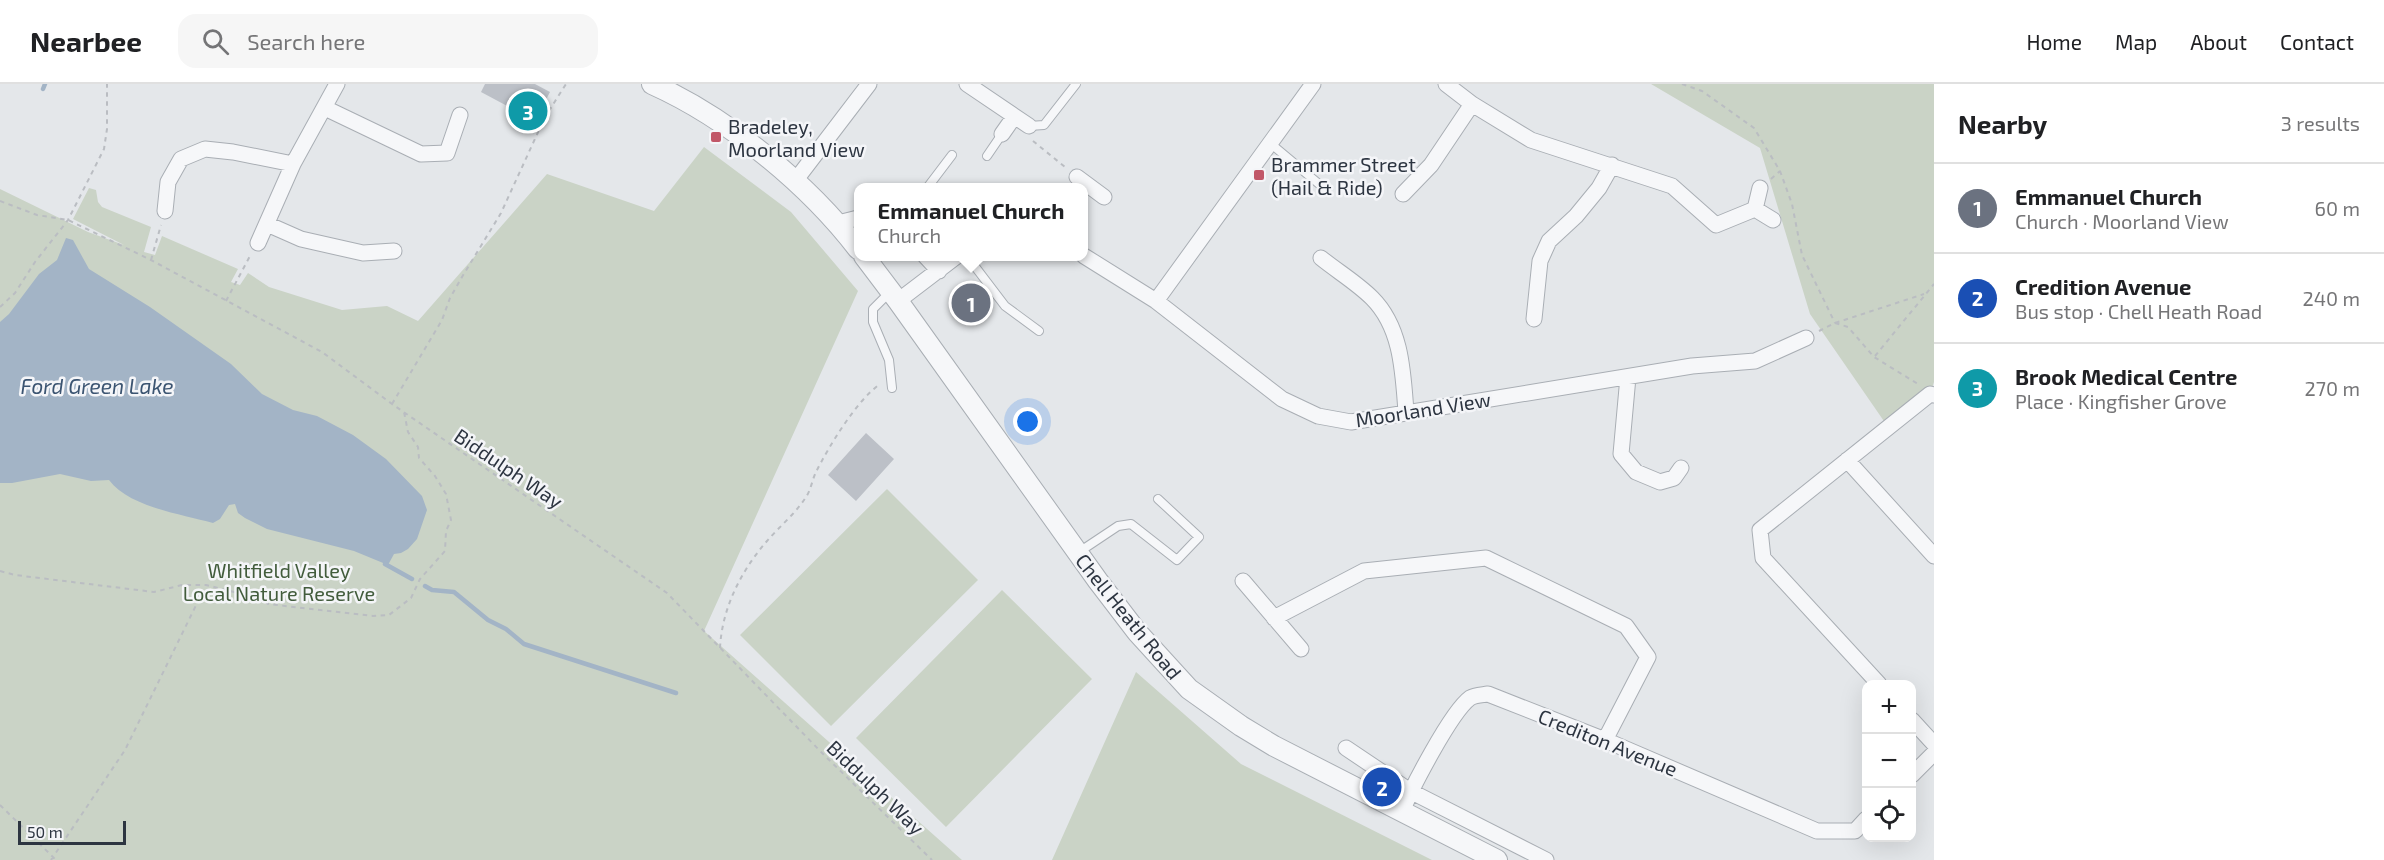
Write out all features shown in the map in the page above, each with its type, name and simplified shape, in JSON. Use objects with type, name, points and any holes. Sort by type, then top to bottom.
[{"type":"street","points":[[258,243],[293,164],[337,84]]},
{"type":"street","points":[[652,84],[676,95],[733,131],[795,181],[838,224],[854,244]]},
{"type":"street","points":[[795,181],[868,84]]},
{"type":"street","points":[[967,84],[1029,126]]},
{"type":"street","points":[[1156,301],[1312,84]]},
{"type":"street","points":[[1446,84],[1472,104],[1531,140],[1672,186],[1716,225],[1755,209]]},
{"type":"street","points":[[1404,194],[1431,165],[1472,104]]},
{"type":"street","points":[[325,108],[421,154],[447,153],[460,115]]},
{"type":"street","points":[[1002,134],[1014,117]]},
{"type":"street","points":[[165,211],[168,183],[181,159],[205,149],[293,164]]},
{"type":"street","points":[[1534,319],[1540,261],[1549,241],[1576,216],[1599,188],[1612,165]]},
{"type":"street","points":[[1077,177],[1081,183]]},
{"type":"street","points":[[1755,209],[1760,188]]},
{"type":"street","points":[[1088,192],[1104,198]]},
{"type":"street","points":[[1755,209],[1773,220]]},
{"type":"street","points":[[838,224],[854,219]]},
{"type":"street","points":[[267,224],[301,239],[363,254],[394,251]]},
{"type":"street","points":[[1321,258],[1373,298],[1391,325],[1402,361],[1406,412]]},
{"type":"street","name":"Moorland View","points":[[1088,259],[1156,301],[1282,399],[1318,416],[1351,422],[1692,366],[1755,361],[1806,338]]},
{"type":"street","name":"Chell Heath Road","points":[[868,261],[1077,553],[1137,632],[1189,688],[1241,726],[1274,746],[1497,860]]},
{"type":"street","points":[[930,261],[939,271]]},
{"type":"street","points":[[895,296],[939,271],[951,261]]},
{"type":"street","points":[[1628,376],[1622,454],[1636,472],[1660,482],[1674,478],[1680,468]]},
{"type":"street","points":[[1875,680],[1762,558],[1760,530],[1932,394]]},
{"type":"street","points":[[1847,460],[1934,556]]},
{"type":"street","points":[[1274,618],[1364,571],[1486,558],[1626,626],[1648,657],[1605,740]]},
{"type":"street","points":[[1243,581],[1301,649]]},
{"type":"street","name":"Crediton Avenue","points":[[1402,812],[1410,791],[1460,708],[1472,697],[1488,694],[1605,740],[1817,831],[1855,831],[1862,823]]},
{"type":"street","points":[[1916,725],[1934,744]]},
{"type":"street","points":[[1346,748],[1410,791],[1546,860]]},
{"type":"street","points":[[1916,770],[1934,753]]},
{"type":"lane","points":[[1029,126],[1044,125],[1076,84]]},
{"type":"lane","points":[[987,156],[1002,134]]},
{"type":"lane","points":[[1270,143],[1319,184]]},
{"type":"lane","points":[[931,183],[952,154]]},
{"type":"lane","points":[[971,261],[1005,306],[1039,331]]},
{"type":"lane","points":[[892,388],[889,360],[873,322],[873,309],[880,300],[895,296]]},
{"type":"lane","points":[[1077,553],[1118,526],[1131,524],[1177,560],[1199,537],[1158,499]]},
{"type":"path","points":[[0,307],[15,293],[34,262],[68,220],[104,149],[107,129],[107,84]]},
{"type":"path","points":[[392,404],[437,329],[462,277],[501,213],[545,117],[566,84]]},
{"type":"path","points":[[1682,84],[1702,91],[1754,128],[1780,171],[1792,204],[1802,255],[1835,323],[1848,327],[1874,357],[1914,380],[1932,394]]},
{"type":"path","points":[[1029,126],[1030,138],[1077,177]]},
{"type":"path","name":"Biddulph Way","points":[[0,201],[37,215],[68,220],[151,260],[225,302],[322,352],[392,404],[667,593],[824,755],[932,860]]},
{"type":"path","points":[[151,260],[165,211]]},
{"type":"path","points":[[225,302],[258,243]]},
{"type":"path","points":[[1874,357],[1934,284]]},
{"type":"path","points":[[1806,338],[1835,323],[1924,294]]},
{"type":"path","points":[[720,648],[722,627],[744,572],[808,495],[816,471],[854,410],[870,391],[890,377]]},
{"type":"path","points":[[0,570],[15,575],[154,591],[182,585],[206,585],[258,598],[268,604],[373,616],[389,615],[411,598],[420,579],[445,551],[446,531],[451,520],[446,494],[435,476],[419,458],[418,447],[408,432],[404,412]]},
{"type":"path","points":[[51,859],[125,750],[206,585]]},
{"type":"path","points":[[0,805],[51,859],[56,860]]},
{"type":"green space","points":[[1651,84],[1934,84],[1934,382],[1930,394],[1888,427],[1810,314],[1760,148]]},
{"type":"green space","name":"Whitfield Valley Local Nature Reserve","points":[[704,147],[791,212],[858,291],[704,631],[962,860],[0,860],[0,189],[88,232],[124,245],[73,219],[89,188],[96,190],[98,202],[102,207],[151,227],[144,252],[155,255],[162,236],[238,269],[231,282],[240,285],[248,273],[269,287],[342,310],[387,306],[418,321],[547,174],[654,211]]},
{"type":"green space","points":[[887,489],[978,580],[831,726],[740,635]]},
{"type":"green space","points":[[1002,590],[1092,679],[946,827],[856,738]]},
{"type":"green space","points":[[1136,672],[1241,764],[1432,860],[1052,860]]},
{"type":"water","name":"Ford Green Lake","points":[[66,238],[73,240],[89,269],[150,307],[231,364],[262,394],[293,410],[317,416],[353,435],[386,459],[422,496],[427,510],[417,539],[408,549],[394,554],[388,565],[354,551],[267,529],[238,513],[235,504],[229,505],[220,519],[213,523],[142,503],[129,497],[109,480],[91,481],[60,474],[0,483],[0,322],[9,314],[39,274],[57,260]]},
{"type":"building","points":[[485,84],[535,84],[550,92],[535,121],[481,92]]},
{"type":"building","points":[[866,433],[894,459],[856,501],[828,475]]},
{"type":"waterway","points":[[43,89],[45,84]]},
{"type":"waterway","points":[[385,564],[412,579]]},
{"type":"waterway","points":[[425,586],[432,590],[454,592],[488,620],[506,629],[524,644],[676,693]]},
{"type":"place","name":"Brook Medical Centre","points":[[528,111]]},
{"type":"place","name":"Bradeley, Moorland View","points":[[716,137]]},
{"type":"place","name":"Brammer Street (Hail & Ride)","points":[[1259,175]]},
{"type":"place","name":"Emmanuel Church","points":[[971,303]]},
{"type":"place","name":"Credition Avenue","points":[[1382,787]]}]
